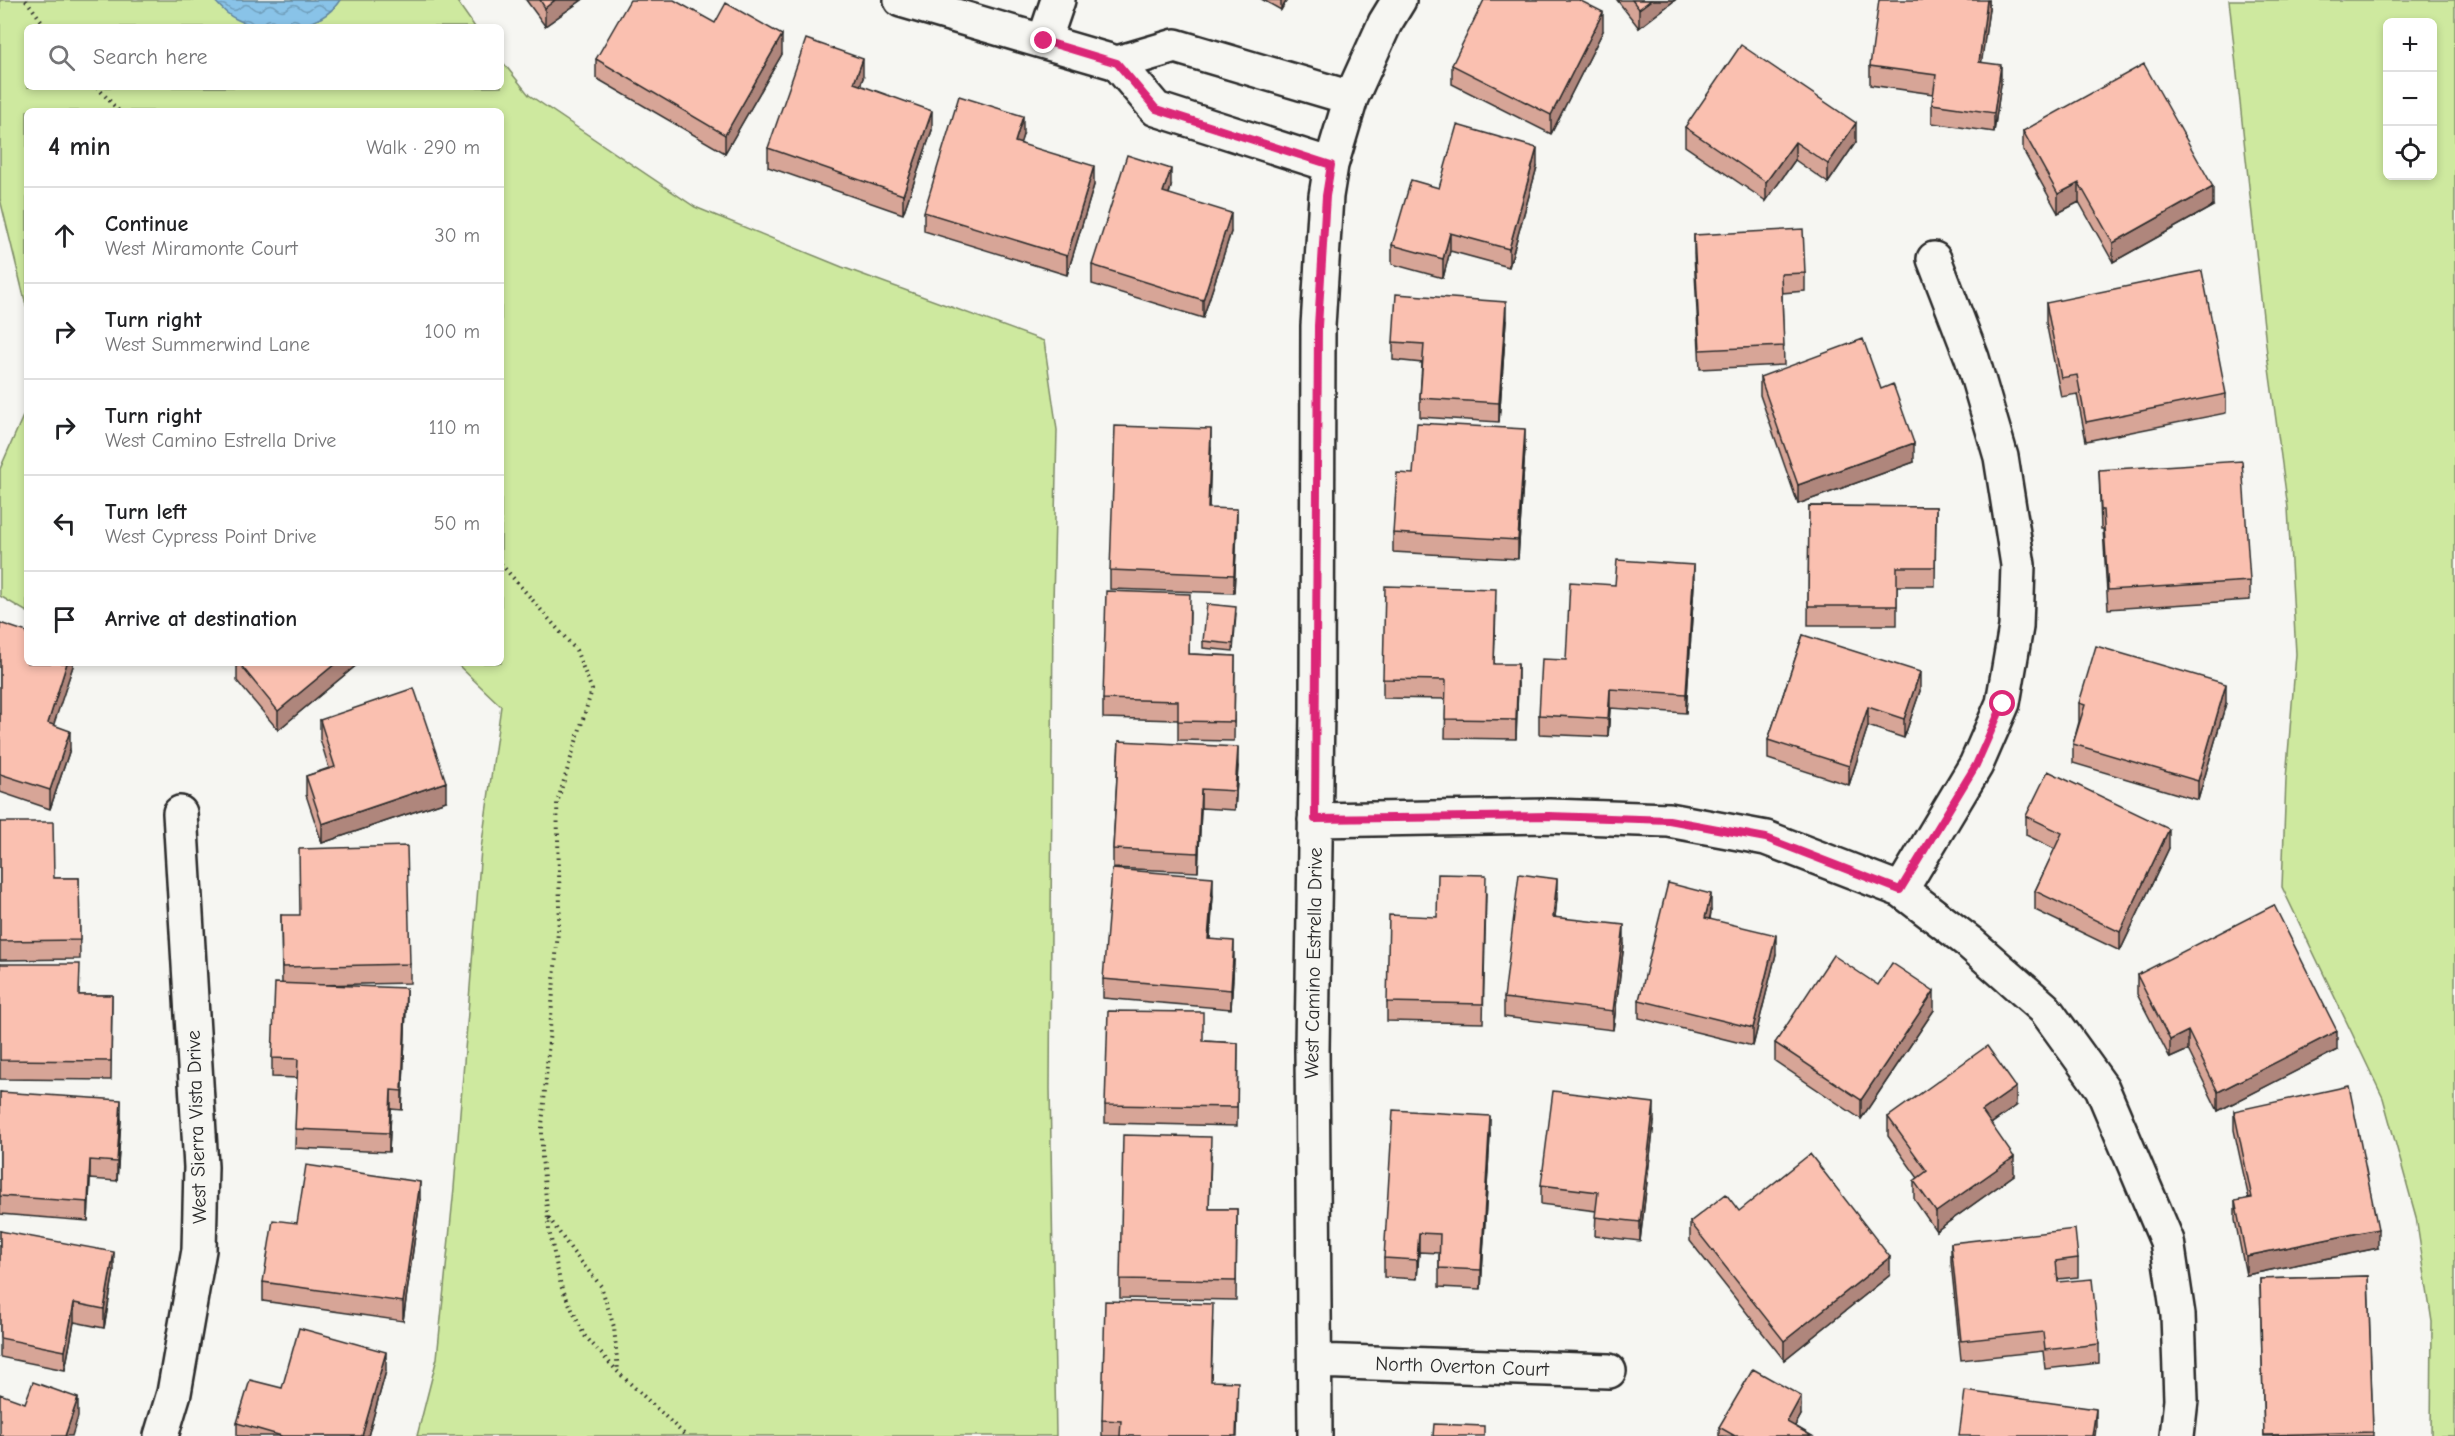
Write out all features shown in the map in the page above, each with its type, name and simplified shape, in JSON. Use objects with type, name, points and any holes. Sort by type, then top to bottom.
[{"type":"street","points":[[901,0],[1117,63],[1156,109],[1331,165]]},
{"type":"street","points":[[1044,41],[1058,0]]},
{"type":"street","name":"West Camino Estrella Drive","points":[[1315,1436],[1312,1050],[1318,326],[1326,196],[1331,165],[1351,98],[1385,23],[1399,0]]},
{"type":"street","points":[[1117,63],[1175,46],[1351,98]]},
{"type":"street","points":[[1900,890],[1976,765],[2003,704],[2016,627],[2018,565],[2001,457],[1972,358],[1934,259]]},
{"type":"street","name":"West Sierra Vista Drive","points":[[161,1436],[174,1393],[200,1250],[201,1167],[180,813]]},
{"type":"street","points":[[1315,819],[1549,816],[1669,820],[1766,838],[1900,890],[1969,942],[2045,1009],[2102,1088],[2167,1241],[2178,1315],[2181,1400],[2177,1436]]},
{"type":"street","name":"North Overton Court","points":[[1316,1361],[1609,1371]]},
{"type":"path","points":[[26,0],[44,24]]},
{"type":"path","points":[[100,90],[116,108]]},
{"type":"path","points":[[504,567],[576,650],[592,690],[557,803],[560,907],[542,1126],[542,1156],[548,1216],[561,1286],[584,1335],[618,1372],[686,1436]]},
{"type":"path","points":[[548,1216],[601,1286],[614,1327],[618,1372]]},
{"type":"green space","points":[[0,0],[456,0],[473,24],[24,24],[24,90],[504,90],[504,64],[529,95],[695,207],[842,267],[1044,341],[1057,430],[1053,602],[1050,1088],[1056,1436],[417,1436],[437,1358],[454,1188],[481,849],[501,706],[459,666],[504,666],[504,108],[24,108],[24,297],[0,199]]},
{"type":"green space","points":[[2229,0],[2455,0],[2455,1436],[2431,1436],[2432,1322],[2416,1217],[2383,1098],[2282,887],[2286,779],[2296,654],[2288,508],[2267,354]]},
{"type":"green space","points":[[24,414],[24,610],[0,596],[0,469]]},
{"type":"water","points":[[214,0],[340,0],[320,18],[306,24],[249,24],[227,13]]},
{"type":"building","points":[[540,0],[555,0],[545,8]]},
{"type":"building","points":[[630,0],[674,0],[715,23],[726,3],[782,35],[725,135],[596,59]]},
{"type":"building","points":[[1484,0],[1579,0],[1603,12],[1551,115],[1452,65]]},
{"type":"building","points":[[1632,0],[1651,0],[1639,9]]},
{"type":"building","points":[[1879,0],[1987,0],[1979,62],[2001,65],[1994,113],[1932,104],[1936,75],[1870,66]]},
{"type":"building","points":[[806,39],[863,59],[854,83],[932,111],[903,195],[768,148]]},
{"type":"building","points":[[1741,45],[1856,123],[1828,164],[1795,142],[1766,182],[1685,127]]},
{"type":"building","points":[[2144,64],[2213,187],[2113,243],[2079,183],[2058,194],[2023,131]]},
{"type":"building","points":[[959,96],[1023,116],[1015,142],[1094,166],[1067,256],[924,212]]},
{"type":"building","points":[[1457,125],[1537,148],[1509,249],[1450,233],[1443,259],[1392,245],[1411,180],[1439,188]]},
{"type":"building","points":[[1127,155],[1171,169],[1163,192],[1231,213],[1203,300],[1092,265]]},
{"type":"building","points":[[1803,229],[1805,273],[1781,274],[1784,346],[1700,350],[1694,235]]},
{"type":"building","points":[[2202,271],[2226,394],[2086,422],[2077,375],[2061,378],[2046,303]]},
{"type":"building","points":[[1396,294],[1506,302],[1499,403],[1420,398],[1424,344],[1393,342]]},
{"type":"building","points":[[1863,339],[1881,389],[1893,384],[1914,443],[1798,485],[1760,377]]},
{"type":"building","points":[[1417,423],[1525,429],[1518,540],[1393,533],[1397,473],[1413,474]]},
{"type":"building","points":[[1115,426],[1211,429],[1208,508],[1237,509],[1234,575],[1110,570]]},
{"type":"building","points":[[2242,461],[2250,581],[2108,590],[2099,470]]},
{"type":"building","points":[[1809,506],[1936,507],[1935,567],[1897,567],[1897,606],[1808,606]]},
{"type":"building","points":[[1617,560],[1694,565],[1686,694],[1610,689],[1608,719],[1539,715],[1542,659],[1566,660],[1570,582],[1615,585]]},
{"type":"building","points":[[1385,586],[1496,589],[1494,664],[1518,664],[1516,720],[1445,719],[1446,680],[1383,679]]},
{"type":"building","points":[[1106,591],[1190,594],[1189,654],[1235,656],[1234,722],[1178,721],[1178,701],[1103,699]]},
{"type":"building","points":[[1207,604],[1236,607],[1233,644],[1203,641]]},
{"type":"building","points":[[0,623],[24,631],[24,666],[66,666],[48,723],[70,731],[50,790],[0,774]]},
{"type":"building","points":[[1803,635],[1920,672],[1904,719],[1868,707],[1849,766],[1768,740]]},
{"type":"building","points":[[2096,646],[2226,684],[2198,781],[2073,744],[2085,705],[2079,703]]},
{"type":"building","points":[[241,666],[332,666],[278,711]]},
{"type":"building","points":[[414,688],[446,782],[322,824],[306,776],[335,767],[320,720]]},
{"type":"building","points":[[1119,741],[1238,747],[1235,791],[1201,789],[1198,853],[1113,849]]},
{"type":"building","points":[[2048,771],[2169,829],[2120,932],[2035,891],[2062,833],[2026,816]]},
{"type":"building","points":[[0,822],[53,822],[54,878],[79,878],[80,940],[0,941]]},
{"type":"building","points":[[407,846],[410,964],[282,967],[281,915],[300,915],[299,849]]},
{"type":"building","points":[[1112,869],[1213,877],[1208,939],[1234,941],[1231,990],[1103,979]]},
{"type":"building","points":[[1438,874],[1486,875],[1483,1004],[1387,1002],[1389,915],[1437,917]]},
{"type":"building","points":[[1519,874],[1557,879],[1553,917],[1624,925],[1613,1011],[1504,998]]},
{"type":"building","points":[[1668,883],[1711,894],[1705,918],[1776,935],[1753,1028],[1639,1000]]},
{"type":"building","points":[[2274,905],[2337,1031],[2218,1092],[2188,1031],[2170,1040],[2137,975]]},
{"type":"building","points":[[1833,955],[1878,985],[1892,963],[1934,991],[1861,1100],[1775,1043]]},
{"type":"building","points":[[0,964],[80,964],[79,995],[112,995],[111,1061],[0,1060]]},
{"type":"building","points":[[275,983],[406,988],[402,1091],[391,1090],[389,1133],[295,1129],[298,1059],[272,1058]]},
{"type":"building","points":[[1108,1011],[1203,1012],[1203,1041],[1238,1043],[1237,1107],[1105,1105]]},
{"type":"building","points":[[1987,1046],[2016,1087],[1982,1111],[2014,1157],[1936,1212],[1914,1181],[1927,1171],[1888,1117]]},
{"type":"building","points":[[2349,1086],[2378,1229],[2246,1256],[2235,1201],[2252,1198],[2234,1111]]},
{"type":"building","points":[[1553,1091],[1654,1103],[1640,1222],[1595,1217],[1598,1192],[1541,1185]]},
{"type":"building","points":[[0,1092],[121,1100],[117,1162],[90,1160],[88,1202],[0,1196]]},
{"type":"building","points":[[1393,1110],[1490,1116],[1481,1270],[1439,1268],[1440,1234],[1419,1233],[1417,1260],[1384,1258]]},
{"type":"building","points":[[1123,1135],[1211,1137],[1209,1209],[1237,1209],[1236,1281],[1120,1279]]},
{"type":"building","points":[[1810,1154],[1890,1257],[1784,1341],[1690,1222],[1726,1194],[1739,1211]]},
{"type":"building","points":[[306,1165],[420,1182],[403,1302],[263,1282],[273,1220],[297,1223]]},
{"type":"building","points":[[2075,1229],[2078,1258],[2056,1261],[2058,1282],[2092,1279],[2099,1344],[2045,1350],[2043,1332],[1961,1341],[1951,1243]]},
{"type":"building","points":[[0,1231],[114,1252],[104,1309],[74,1303],[65,1351],[0,1338]]},
{"type":"building","points":[[2368,1276],[2373,1432],[2264,1435],[2260,1279]]},
{"type":"building","points":[[1105,1301],[1213,1304],[1211,1381],[1238,1382],[1236,1436],[1120,1436],[1121,1421],[1102,1420]]},
{"type":"building","points":[[299,1328],[386,1352],[362,1436],[282,1436],[237,1423],[250,1380],[282,1388]]},
{"type":"building","points":[[1753,1369],[1801,1396],[1787,1422],[1812,1436],[1735,1436],[1719,1427]]},
{"type":"building","points":[[33,1382],[78,1398],[65,1436],[0,1436],[0,1394],[25,1403]]},
{"type":"building","points":[[1965,1391],[2096,1409],[2092,1436],[1959,1436]]},
{"type":"building","points":[[1434,1424],[1484,1426],[1484,1436],[1433,1436]]},
{"type":"route","points":[[1044,41],[1117,63],[1156,109],[1331,165],[1326,196],[1318,326],[1315,819],[1549,816],[1669,820],[1766,838],[1900,890],[1976,765],[2003,704]]}]
